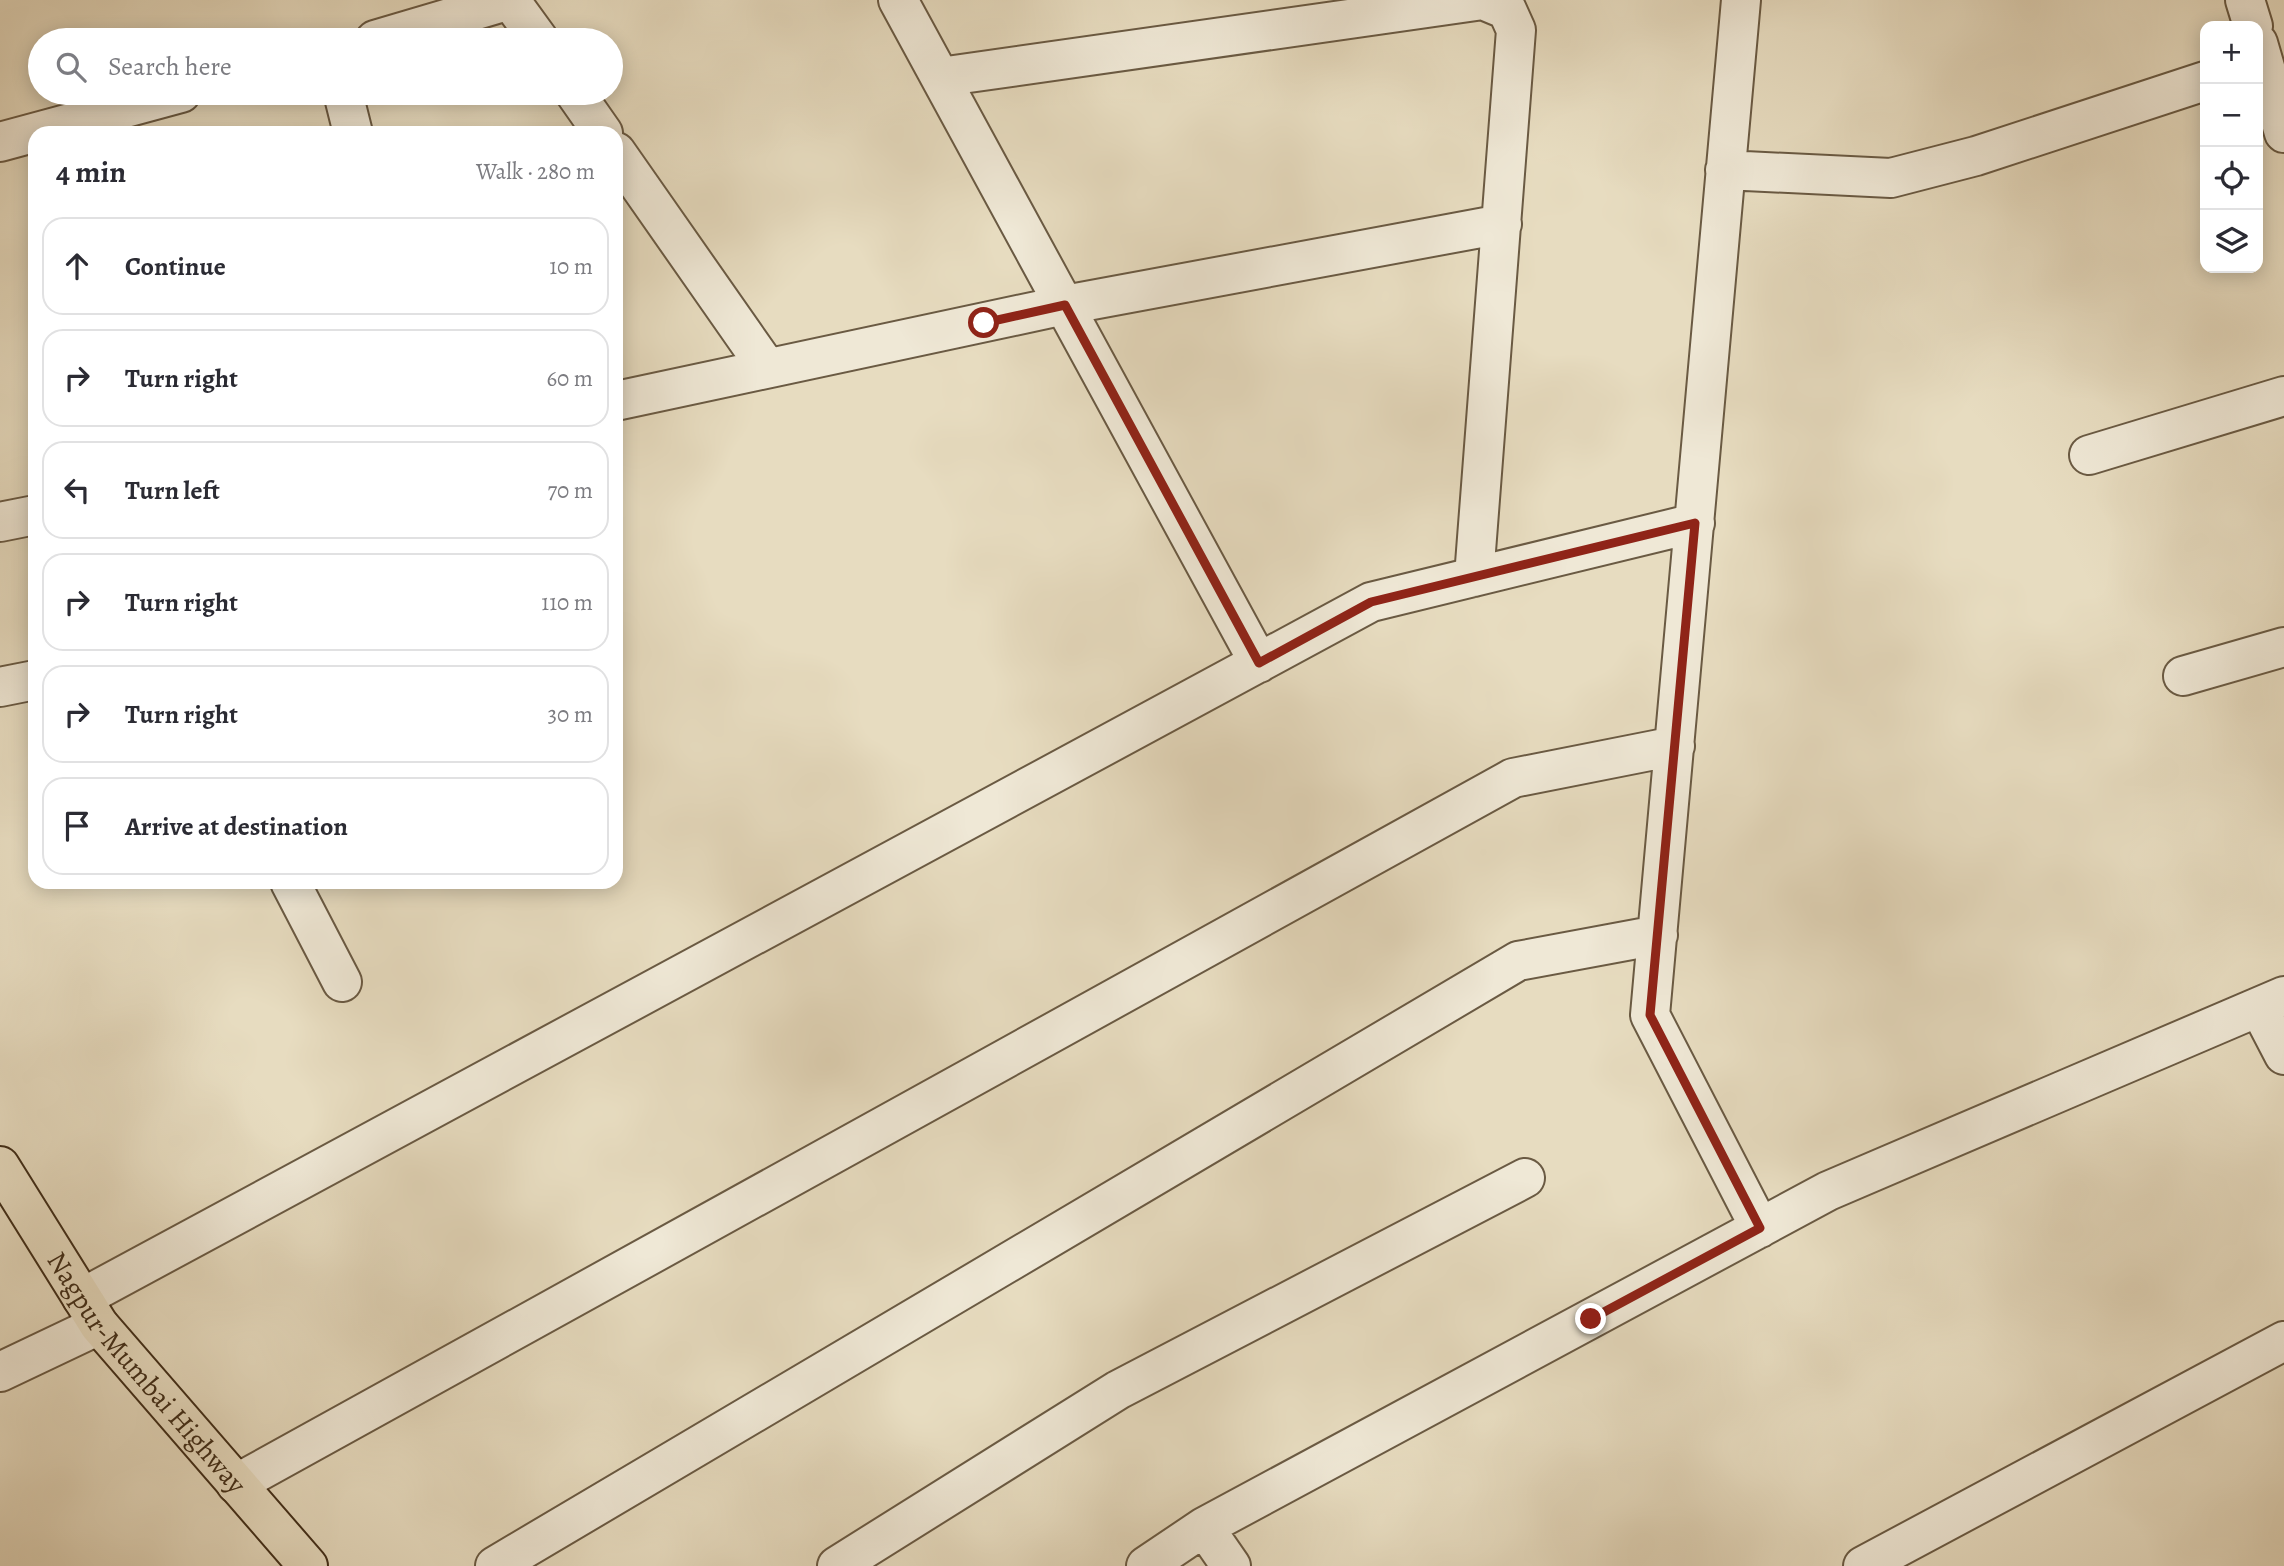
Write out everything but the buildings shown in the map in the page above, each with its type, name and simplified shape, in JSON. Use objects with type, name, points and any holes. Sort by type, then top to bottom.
[{"type":"highway","name":"Nagpur-Mumbai Highway","points":[[0,1166],[90,1312],[308,1566]]},
{"type":"street","points":[[409,28],[472,6],[510,0],[530,28]]},
{"type":"street","points":[[898,0],[1259,663]]},
{"type":"street","points":[[940,77],[1483,0],[1507,10],[1517,30],[1474,577]]},
{"type":"street","points":[[1741,0],[1650,1015],[1760,1228]]},
{"type":"street","points":[[2245,0],[2251,21]]},
{"type":"street","points":[[2263,65],[2284,133]]},
{"type":"street","points":[[1726,170],[1891,178],[1976,156],[2200,83]]},
{"type":"street","points":[[70,126],[140,105]]},
{"type":"street","points":[[346,105],[351,126]]},
{"type":"street","points":[[583,105],[598,126]]},
{"type":"street","points":[[0,142],[28,136]]},
{"type":"street","points":[[623,162],[767,368]]},
{"type":"street","points":[[623,399],[1065,305],[1502,224]]},
{"type":"street","points":[[2089,455],[2284,396]]},
{"type":"street","points":[[0,522],[28,516]]},
{"type":"street","points":[[0,1371],[90,1312],[1371,602],[1695,523]]},
{"type":"street","points":[[2183,677],[2284,647]]},
{"type":"street","points":[[0,687],[28,681]]},
{"type":"street","points":[[236,1484],[1513,778],[1675,746]]},
{"type":"street","points":[[294,889],[342,982]]},
{"type":"street","points":[[495,1566],[1518,961],[1658,935]]},
{"type":"street","points":[[1146,1566],[1204,1527],[1828,1191],[2271,1002],[2284,1055]]},
{"type":"street","points":[[837,1566],[1118,1390],[1525,1178]]},
{"type":"street","points":[[1863,1566],[2284,1341]]},
{"type":"street","points":[[1204,1527],[1231,1566]]},
{"type":"route","points":[[984,323],[1065,305],[1259,663],[1371,602],[1695,523],[1650,1015],[1760,1228],[1591,1319]]}]
